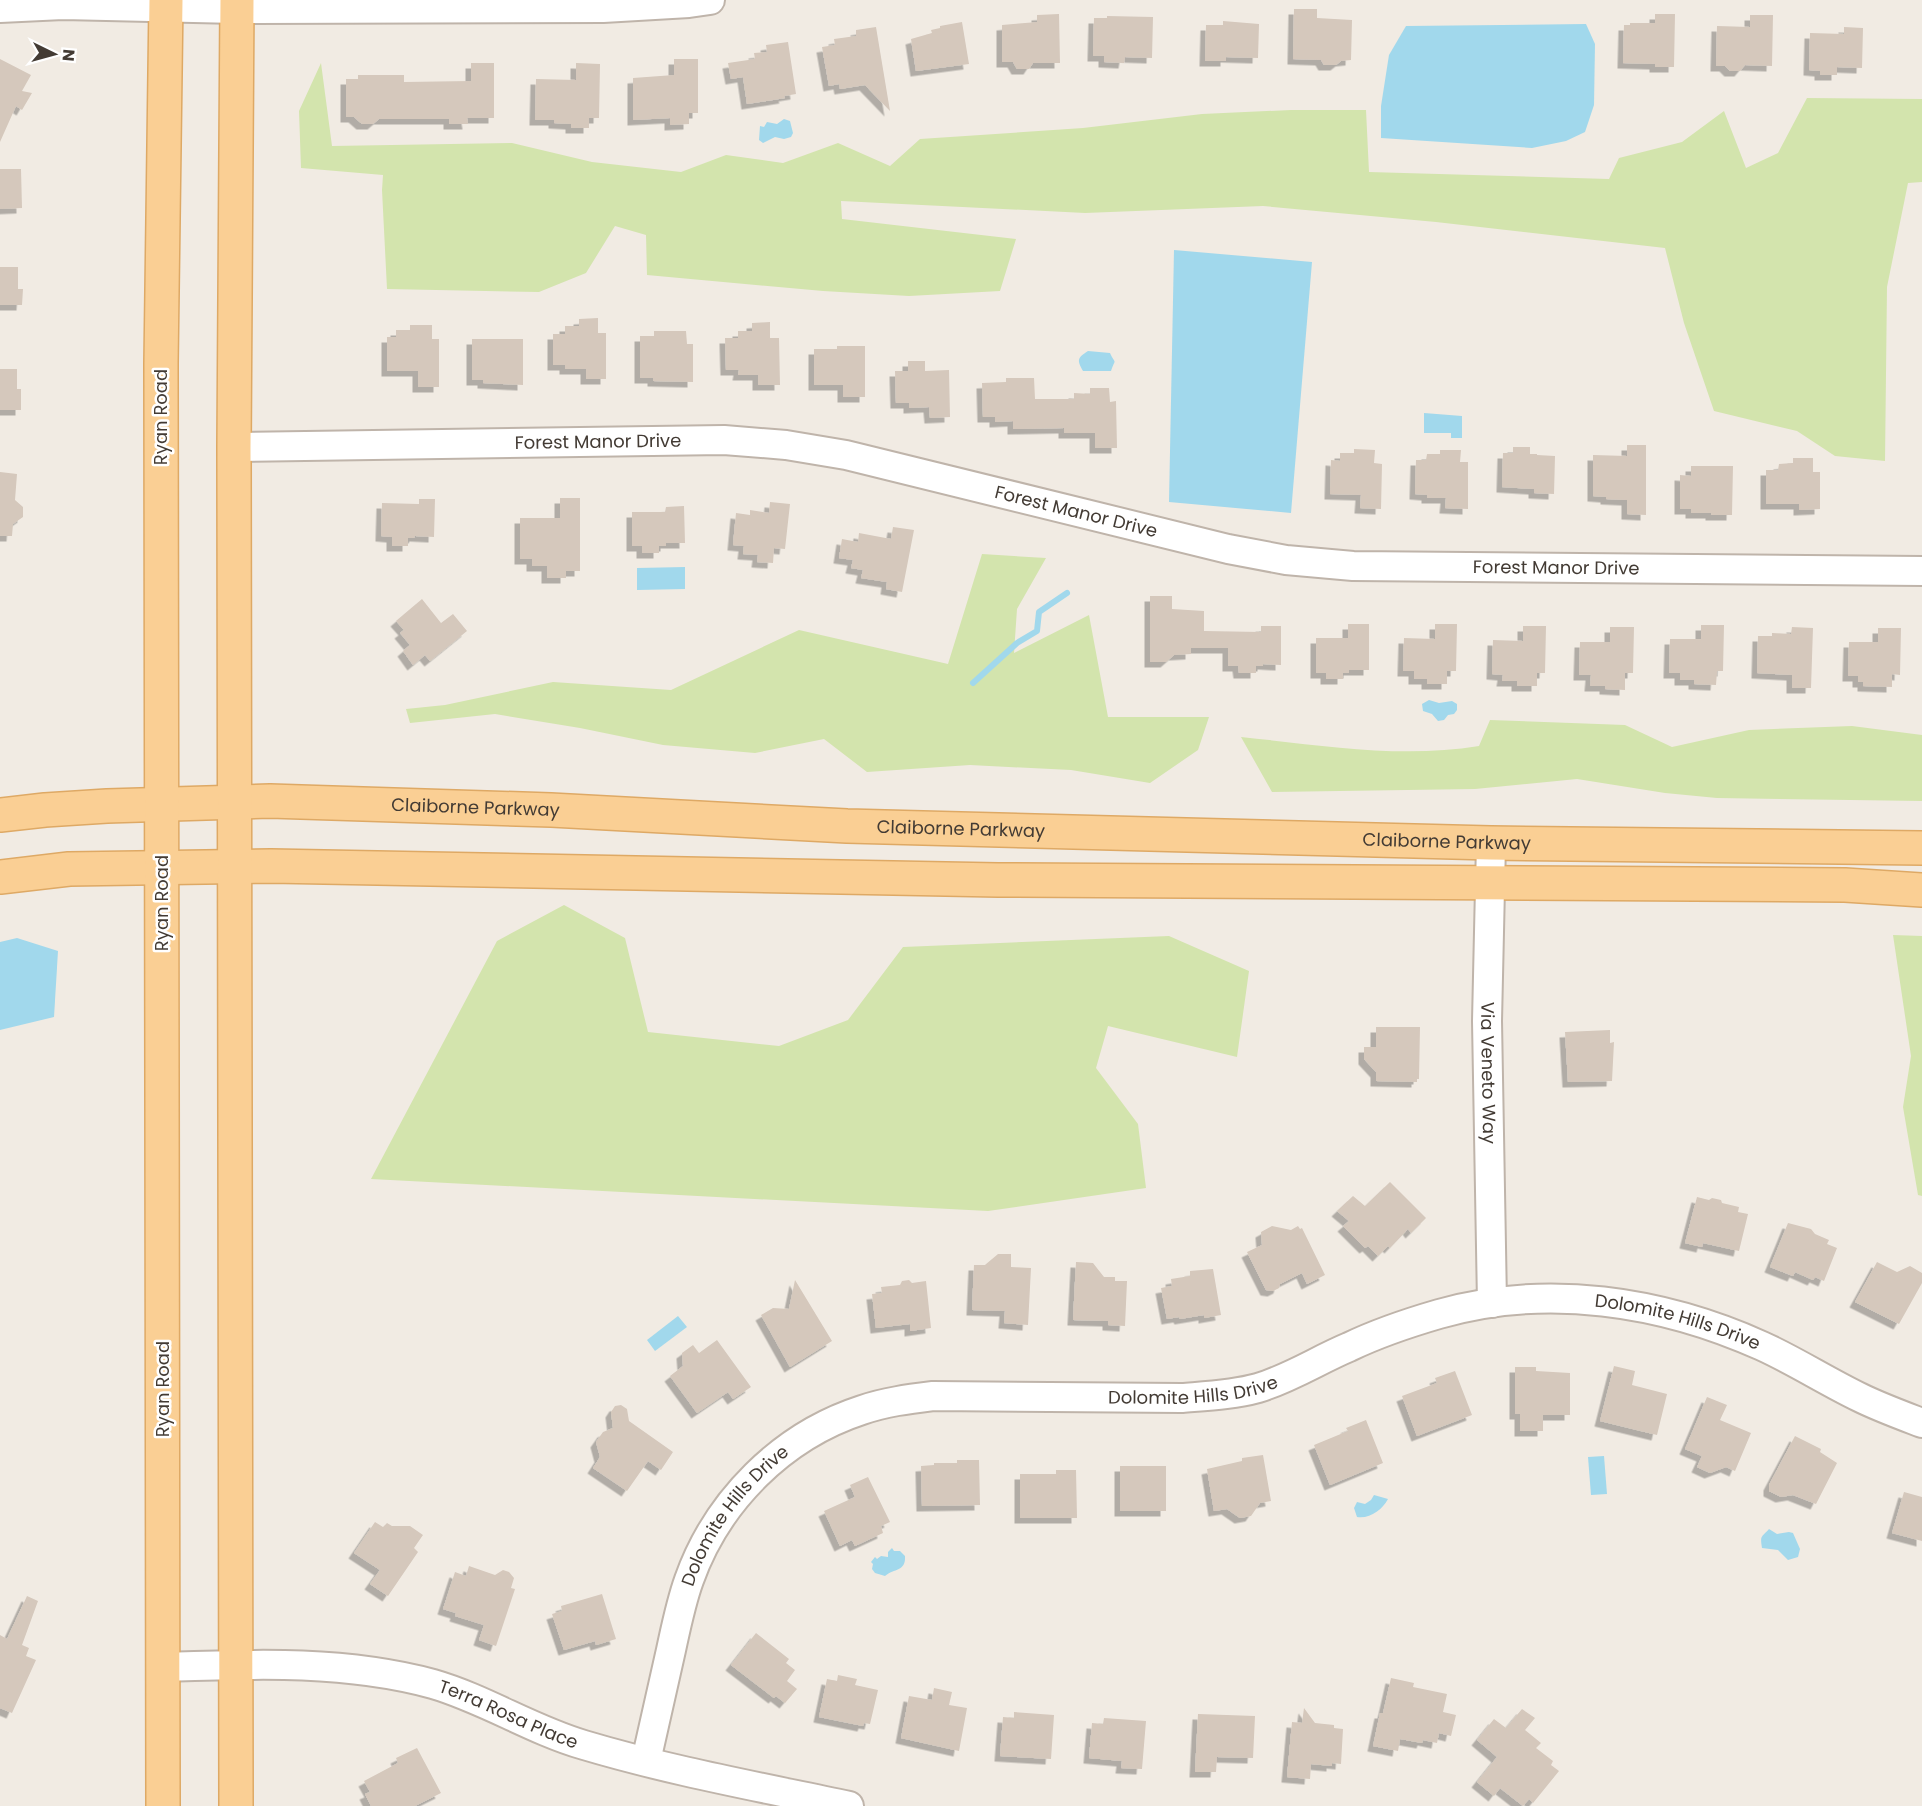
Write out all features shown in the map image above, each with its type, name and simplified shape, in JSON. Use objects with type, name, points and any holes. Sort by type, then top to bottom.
[{"type":"main road","name":"Ryan Road","points":[[163,1806],[161,364],[166,3]]},
{"type":"main road","points":[[236,1806],[234,447],[237,4]]},
{"type":"main road","name":"Claiborne Parkway","points":[[0,815],[45,810],[270,801],[551,810],[847,825],[1491,843],[1922,848]]},
{"type":"main road","points":[[0,877],[69,869],[162,866],[998,880],[1845,885],[1922,890]]},
{"type":"street","points":[[0,8],[166,3],[603,8],[710,0]]},
{"type":"street","name":"Forest Manor Drive","points":[[234,447],[734,440],[786,445],[846,455],[1228,549],[1286,560],[1353,566],[1922,571]]},
{"type":"street","name":"Via Veneto Way","points":[[1491,843],[1487,1021],[1492,1303]]},
{"type":"street","name":"Dolomite Hills Drive","points":[[646,1761],[679,1612],[689,1580],[719,1519],[764,1467],[793,1444],[827,1424],[862,1410],[897,1401],[933,1396],[1182,1398],[1217,1396],[1257,1388],[1293,1375],[1348,1347],[1394,1328],[1441,1313],[1492,1303],[1540,1299],[1589,1300],[1630,1305],[1671,1313],[1719,1328],[1764,1347],[1860,1397],[1922,1423]]},
{"type":"street","name":"Terra Rosa Place","points":[[162,1667],[235,1664],[339,1668],[393,1675],[434,1685],[582,1745],[849,1806]]},
{"type":"green space","points":[[321,63],[332,146],[512,143],[592,162],[681,172],[726,155],[783,163],[838,143],[890,166],[920,139],[1083,128],[1202,114],[1291,110],[1366,110],[1369,172],[1609,179],[1619,158],[1682,142],[1724,111],[1746,168],[1778,153],[1807,98],[1922,99],[1922,182],[1908,183],[1887,287],[1885,461],[1835,456],[1797,431],[1714,411],[1684,323],[1665,248],[1436,222],[1263,206],[1085,213],[841,201],[842,219],[1016,239],[1000,291],[909,296],[823,291],[647,275],[646,235],[615,226],[586,273],[539,292],[387,289],[383,175],[301,168],[299,111]]},
{"type":"green space","points":[[982,554],[1046,558],[1017,609],[1014,653],[1089,615],[1108,717],[1209,717],[1198,750],[1150,783],[1071,770],[970,765],[867,772],[824,739],[755,753],[663,745],[495,714],[410,723],[406,709],[445,705],[553,682],[671,690],[799,630],[948,664]]},
{"type":"green space","points":[[1490,720],[1625,725],[1672,747],[1749,730],[1852,726],[1922,735],[1922,801],[1717,798],[1665,793],[1577,779],[1475,789],[1272,792],[1241,737],[1390,751],[1449,750],[1479,746]]},
{"type":"green space","points":[[564,905],[625,938],[648,1032],[779,1046],[848,1020],[903,947],[1169,936],[1249,971],[1237,1057],[1108,1026],[1096,1068],[1138,1124],[1146,1188],[988,1211],[371,1179],[497,941]]},
{"type":"green space","points":[[1893,935],[1922,936],[1922,1196],[1918,1195],[1903,1107],[1911,1056]]},
{"type":"water","points":[[1586,24],[1595,44],[1594,105],[1585,132],[1566,141],[1532,148],[1381,138],[1381,106],[1389,55],[1406,26]]},
{"type":"water","points":[[784,119],[790,121],[793,133],[791,137],[784,139],[775,137],[763,143],[759,140],[760,126],[764,127],[767,122],[777,124]]},
{"type":"water","points":[[1174,250],[1312,262],[1291,513],[1169,502]]},
{"type":"water","points":[[1088,351],[1110,353],[1115,362],[1111,371],[1083,371],[1079,360]]},
{"type":"water","points":[[1424,413],[1462,416],[1462,438],[1451,438],[1451,433],[1424,433]]},
{"type":"water","points":[[685,567],[685,589],[637,590],[637,568]]},
{"type":"water","points":[[1429,700],[1439,703],[1452,701],[1457,704],[1457,710],[1444,720],[1438,721],[1432,714],[1423,711],[1422,704]]},
{"type":"water","points":[[17,938],[58,951],[54,1017],[0,1030],[0,942]]},
{"type":"water","points":[[678,1316],[687,1327],[655,1351],[647,1340]]},
{"type":"water","points":[[1604,1456],[1607,1494],[1591,1495],[1588,1457]]},
{"type":"water","points":[[1374,1495],[1388,1499],[1375,1513],[1366,1517],[1357,1517],[1354,1508],[1357,1502],[1365,1504]]},
{"type":"water","points":[[1769,1529],[1777,1534],[1793,1533],[1800,1549],[1798,1557],[1788,1560],[1778,1550],[1762,1548],[1762,1537]]},
{"type":"water","points":[[892,1548],[905,1556],[904,1565],[885,1576],[875,1573],[871,1562],[875,1557],[877,1559],[881,1556],[888,1557],[888,1552]]},
{"type":"building","points":[[1294,9],[1317,9],[1317,18],[1352,20],[1351,60],[1341,61],[1336,65],[1324,65],[1321,60],[1293,59]]},
{"type":"building","points":[[1059,14],[1060,63],[1033,63],[1029,69],[1017,69],[1013,62],[1002,62],[1002,25],[1037,22],[1037,15]]},
{"type":"building","points":[[1655,14],[1675,14],[1674,67],[1623,63],[1624,25],[1655,23]]},
{"type":"building","points":[[1750,15],[1773,15],[1772,66],[1745,65],[1740,71],[1730,71],[1725,66],[1716,66],[1717,26],[1750,27]]},
{"type":"building","points":[[1107,16],[1153,17],[1152,58],[1125,57],[1124,63],[1104,62],[1104,56],[1093,56],[1094,18],[1107,18]]},
{"type":"building","points":[[1223,21],[1259,24],[1258,58],[1226,57],[1226,61],[1205,61],[1206,25],[1223,25]]},
{"type":"building","points":[[962,22],[969,64],[916,71],[911,39],[932,33],[931,30],[940,28],[940,26]]},
{"type":"building","points":[[876,27],[890,111],[865,85],[840,89],[839,84],[829,86],[822,47],[835,45],[834,39],[856,36],[856,30]]},
{"type":"building","points":[[1844,27],[1863,28],[1862,68],[1837,67],[1837,75],[1820,75],[1820,71],[1809,70],[1810,33],[1844,34]]},
{"type":"building","points":[[788,42],[796,94],[747,104],[743,77],[731,79],[728,63],[755,59],[754,53],[767,52],[766,45]]},
{"type":"building","points":[[0,59],[31,75],[22,91],[32,93],[22,110],[16,106],[0,142]]},
{"type":"building","points":[[674,59],[698,59],[698,113],[689,113],[689,124],[670,125],[670,118],[633,120],[633,78],[674,75]]},
{"type":"building","points":[[471,63],[494,63],[494,118],[467,118],[468,124],[449,124],[449,119],[379,119],[373,124],[362,124],[354,117],[346,117],[346,79],[358,79],[358,75],[404,75],[404,82],[471,81]]},
{"type":"building","points":[[576,63],[600,64],[599,118],[589,118],[589,128],[571,128],[571,124],[554,123],[554,120],[535,120],[536,79],[576,80]]},
{"type":"building","points":[[0,169],[21,169],[22,208],[0,209]]},
{"type":"building","points":[[0,267],[18,267],[18,289],[23,289],[22,305],[0,305]]},
{"type":"building","points":[[598,318],[598,333],[606,333],[606,379],[586,379],[586,369],[565,369],[565,365],[553,365],[553,334],[565,334],[565,326],[579,326],[579,319]]},
{"type":"building","points":[[770,322],[770,338],[779,338],[780,385],[758,385],[758,375],[738,375],[739,370],[726,370],[725,338],[738,338],[738,331],[752,331],[752,323]]},
{"type":"building","points":[[410,325],[432,325],[432,339],[439,339],[439,387],[418,387],[418,371],[387,371],[387,337],[396,337],[396,330],[410,330]]},
{"type":"building","points":[[654,331],[686,331],[687,344],[693,344],[693,382],[653,381],[653,378],[640,378],[640,336],[654,336]]},
{"type":"building","points":[[472,339],[523,339],[523,385],[483,383],[483,380],[472,380]]},
{"type":"building","points":[[837,346],[865,346],[865,397],[843,397],[843,385],[814,385],[814,349],[837,349]]},
{"type":"building","points":[[908,361],[925,361],[925,371],[949,370],[950,417],[930,418],[929,407],[909,408],[909,403],[896,403],[895,371],[908,371]]},
{"type":"building","points":[[0,369],[17,369],[17,389],[21,389],[21,410],[0,410]]},
{"type":"building","points":[[1006,378],[1034,378],[1035,399],[1074,399],[1074,393],[1090,394],[1090,388],[1109,388],[1110,402],[1116,401],[1117,448],[1095,448],[1095,433],[1064,433],[1064,428],[1013,429],[1013,421],[995,422],[995,417],[983,417],[982,383],[1006,382]]},
{"type":"building","points":[[1627,445],[1646,445],[1646,515],[1627,514],[1627,500],[1593,496],[1593,455],[1627,456]]},
{"type":"building","points":[[1513,447],[1530,447],[1530,454],[1555,456],[1554,494],[1534,493],[1534,489],[1502,487],[1503,453],[1513,453]]},
{"type":"building","points":[[1354,449],[1375,450],[1374,463],[1382,464],[1381,509],[1360,508],[1361,495],[1330,494],[1331,460],[1340,461],[1340,453],[1354,453]]},
{"type":"building","points":[[1440,450],[1461,450],[1460,462],[1468,462],[1468,509],[1445,508],[1446,498],[1427,498],[1427,495],[1415,494],[1416,460],[1426,460],[1427,454],[1440,454]]},
{"type":"building","points":[[1793,458],[1813,458],[1813,472],[1820,472],[1820,509],[1799,510],[1799,504],[1766,504],[1766,470],[1778,470],[1779,464],[1793,463]]},
{"type":"building","points":[[1691,466],[1733,466],[1732,515],[1691,513],[1691,509],[1680,509],[1680,475],[1691,476]]},
{"type":"building","points":[[0,472],[17,474],[15,500],[23,507],[23,517],[13,524],[12,536],[0,536]]},
{"type":"building","points":[[560,498],[580,498],[580,571],[566,571],[566,578],[547,578],[547,566],[532,566],[532,559],[520,559],[520,518],[560,518]]},
{"type":"building","points":[[419,499],[435,499],[434,537],[415,536],[408,538],[408,546],[392,546],[392,537],[381,536],[382,503],[419,504]]},
{"type":"building","points":[[770,502],[790,504],[785,549],[774,548],[773,563],[757,562],[758,555],[743,554],[744,546],[733,545],[736,513],[750,515],[750,510],[769,513]]},
{"type":"building","points":[[684,506],[685,543],[666,543],[666,546],[659,546],[659,553],[642,553],[642,546],[632,546],[632,512],[665,512],[666,507]]},
{"type":"building","points":[[893,527],[914,530],[902,592],[886,589],[887,582],[861,578],[863,570],[851,568],[853,560],[839,558],[842,539],[858,542],[859,533],[891,539]]},
{"type":"building","points":[[1150,596],[1172,596],[1172,609],[1204,611],[1204,631],[1261,632],[1261,626],[1281,626],[1281,665],[1263,664],[1263,666],[1256,666],[1256,673],[1239,673],[1238,666],[1228,666],[1228,648],[1191,648],[1191,654],[1174,655],[1166,662],[1150,662]]},
{"type":"building","points":[[422,599],[441,623],[453,614],[467,631],[430,661],[425,655],[413,665],[403,651],[410,645],[400,633],[404,630],[396,621]]},
{"type":"building","points":[[1348,624],[1369,624],[1369,670],[1349,670],[1349,673],[1343,673],[1343,679],[1326,679],[1326,673],[1316,673],[1316,638],[1348,638]]},
{"type":"building","points":[[1435,624],[1457,624],[1456,671],[1447,671],[1447,684],[1427,684],[1427,679],[1414,679],[1414,671],[1403,671],[1404,638],[1435,639]]},
{"type":"building","points":[[1701,625],[1724,625],[1723,671],[1717,671],[1716,685],[1694,684],[1694,680],[1680,680],[1680,673],[1669,673],[1670,639],[1701,639]]},
{"type":"building","points":[[1523,626],[1546,626],[1545,673],[1537,673],[1537,686],[1517,686],[1517,681],[1502,681],[1503,675],[1492,674],[1493,640],[1523,641]]},
{"type":"building","points":[[1610,627],[1634,627],[1633,673],[1625,673],[1625,690],[1590,686],[1591,675],[1579,675],[1580,642],[1610,642]]},
{"type":"building","points":[[1792,627],[1813,628],[1811,688],[1792,688],[1792,675],[1757,673],[1758,636],[1772,636],[1772,633],[1791,634]]},
{"type":"building","points":[[1878,628],[1901,628],[1900,675],[1892,674],[1892,687],[1863,686],[1863,682],[1858,682],[1858,676],[1848,676],[1849,642],[1878,642]]},
{"type":"building","points":[[1376,1027],[1420,1027],[1419,1079],[1417,1082],[1376,1081],[1376,1072],[1364,1059],[1364,1047],[1376,1047]]},
{"type":"building","points":[[1610,1030],[1610,1043],[1614,1042],[1612,1081],[1568,1082],[1565,1032]]},
{"type":"building","points":[[1390,1182],[1426,1218],[1411,1233],[1408,1229],[1390,1248],[1388,1246],[1378,1256],[1368,1246],[1365,1248],[1343,1226],[1349,1221],[1337,1211],[1353,1196],[1365,1206]]},
{"type":"building","points":[[1697,1197],[1721,1200],[1722,1203],[1739,1207],[1738,1212],[1748,1214],[1739,1251],[1703,1243],[1702,1247],[1685,1243]]},
{"type":"building","points":[[1788,1223],[1811,1229],[1815,1234],[1829,1240],[1827,1244],[1837,1248],[1824,1281],[1815,1277],[1813,1280],[1795,1272],[1793,1276],[1770,1267]]},
{"type":"building","points":[[1272,1226],[1291,1230],[1298,1226],[1302,1228],[1325,1275],[1307,1284],[1302,1273],[1280,1284],[1279,1288],[1273,1291],[1266,1290],[1247,1252],[1262,1245],[1261,1232]]},
{"type":"building","points":[[998,1254],[1011,1254],[1011,1267],[1031,1268],[1028,1325],[1004,1323],[1005,1311],[972,1310],[974,1265],[985,1265]]},
{"type":"building","points":[[1076,1262],[1093,1263],[1104,1277],[1115,1277],[1115,1281],[1127,1281],[1125,1326],[1108,1325],[1108,1321],[1073,1320]]},
{"type":"building","points":[[1877,1262],[1897,1272],[1910,1266],[1922,1273],[1922,1283],[1899,1324],[1855,1302]]},
{"type":"building","points":[[1213,1269],[1221,1315],[1167,1319],[1161,1288],[1172,1286],[1171,1279],[1190,1276],[1190,1271]]},
{"type":"building","points":[[795,1280],[832,1341],[790,1367],[761,1315],[773,1308],[789,1309]]},
{"type":"building","points":[[909,1280],[912,1283],[926,1281],[931,1328],[910,1331],[910,1324],[876,1328],[872,1294],[882,1293],[881,1287],[900,1285],[902,1281]]},
{"type":"building","points":[[717,1340],[751,1387],[733,1399],[728,1392],[697,1413],[670,1376],[683,1366],[682,1353],[693,1345],[699,1353]]},
{"type":"building","points":[[1614,1366],[1635,1371],[1632,1385],[1667,1394],[1657,1435],[1600,1421]]},
{"type":"building","points":[[1515,1367],[1536,1367],[1536,1371],[1570,1373],[1570,1415],[1543,1415],[1543,1431],[1520,1431],[1520,1414],[1515,1414]]},
{"type":"building","points":[[1455,1371],[1472,1415],[1417,1436],[1402,1396],[1437,1383],[1435,1378]]},
{"type":"building","points":[[1707,1397],[1727,1405],[1720,1420],[1751,1433],[1735,1471],[1726,1467],[1710,1473],[1697,1467],[1702,1456],[1685,1449]]},
{"type":"building","points":[[621,1405],[627,1409],[629,1421],[673,1452],[661,1470],[648,1461],[627,1491],[593,1468],[600,1457],[596,1442],[603,1432],[613,1428],[611,1412],[615,1406]]},
{"type":"building","points":[[1366,1420],[1383,1463],[1330,1485],[1314,1445],[1348,1431],[1346,1428]]},
{"type":"building","points":[[1795,1436],[1821,1449],[1820,1452],[1837,1463],[1816,1504],[1793,1495],[1781,1497],[1769,1491],[1769,1485]]},
{"type":"building","points":[[1263,1455],[1271,1501],[1260,1503],[1251,1516],[1240,1518],[1227,1509],[1214,1511],[1207,1469],[1242,1461],[1242,1458]]},
{"type":"building","points":[[957,1460],[979,1460],[980,1505],[922,1506],[921,1466],[934,1465],[934,1463],[957,1463]]},
{"type":"building","points":[[1120,1466],[1166,1466],[1166,1511],[1120,1511]]},
{"type":"building","points":[[1056,1470],[1076,1470],[1077,1518],[1020,1518],[1020,1474],[1056,1474]]},
{"type":"building","points":[[868,1477],[890,1522],[881,1526],[883,1533],[855,1546],[852,1540],[840,1546],[824,1511],[855,1497],[850,1485]]},
{"type":"building","points":[[1904,1492],[1922,1497],[1922,1541],[1892,1533]]},
{"type":"building","points":[[375,1522],[383,1527],[387,1523],[392,1526],[410,1526],[423,1535],[414,1548],[418,1552],[388,1596],[370,1584],[380,1570],[354,1553]]},
{"type":"building","points":[[469,1566],[495,1575],[503,1570],[509,1572],[514,1578],[511,1588],[515,1589],[496,1646],[479,1640],[484,1625],[455,1616],[456,1613],[443,1609],[455,1572],[466,1576]]},
{"type":"building","points":[[602,1594],[616,1639],[596,1645],[595,1641],[564,1650],[552,1614],[562,1611],[561,1606]]},
{"type":"building","points":[[27,1596],[38,1601],[22,1645],[29,1648],[26,1656],[36,1660],[12,1713],[0,1708],[0,1635],[7,1639]]},
{"type":"building","points":[[756,1633],[789,1659],[786,1663],[795,1670],[787,1681],[797,1689],[785,1703],[776,1696],[774,1698],[731,1665]]},
{"type":"building","points":[[838,1675],[857,1679],[855,1685],[878,1690],[870,1724],[864,1723],[863,1726],[819,1717],[827,1679],[837,1681]]},
{"type":"building","points":[[1391,1678],[1414,1683],[1413,1687],[1447,1694],[1443,1712],[1456,1715],[1451,1736],[1439,1733],[1437,1743],[1400,1739],[1398,1751],[1373,1746]]},
{"type":"building","points":[[934,1688],[952,1692],[949,1705],[967,1708],[959,1751],[901,1738],[909,1696],[932,1700]]},
{"type":"building","points":[[1304,1708],[1315,1723],[1334,1725],[1334,1728],[1343,1729],[1341,1764],[1332,1763],[1332,1766],[1311,1764],[1310,1779],[1287,1777],[1292,1722],[1302,1723]]},
{"type":"building","points":[[1522,1709],[1535,1718],[1525,1730],[1541,1743],[1536,1748],[1553,1761],[1551,1765],[1559,1771],[1533,1803],[1529,1799],[1523,1806],[1500,1788],[1494,1796],[1477,1782],[1497,1757],[1477,1740],[1494,1719],[1506,1728]]},
{"type":"building","points":[[1014,1712],[1054,1715],[1051,1759],[1000,1756],[1003,1717],[1014,1718]]},
{"type":"building","points":[[1198,1714],[1255,1716],[1253,1758],[1217,1757],[1216,1772],[1195,1772]]},
{"type":"building","points":[[1104,1718],[1146,1721],[1142,1769],[1121,1768],[1122,1761],[1089,1758],[1092,1723],[1103,1724]]},
{"type":"building","points":[[417,1748],[441,1793],[415,1806],[371,1806],[365,1794],[370,1792],[364,1781],[398,1763],[396,1758]]},
{"type":"waterway","points":[[973,683],[1017,643],[1037,631],[1039,612],[1067,593]]}]
